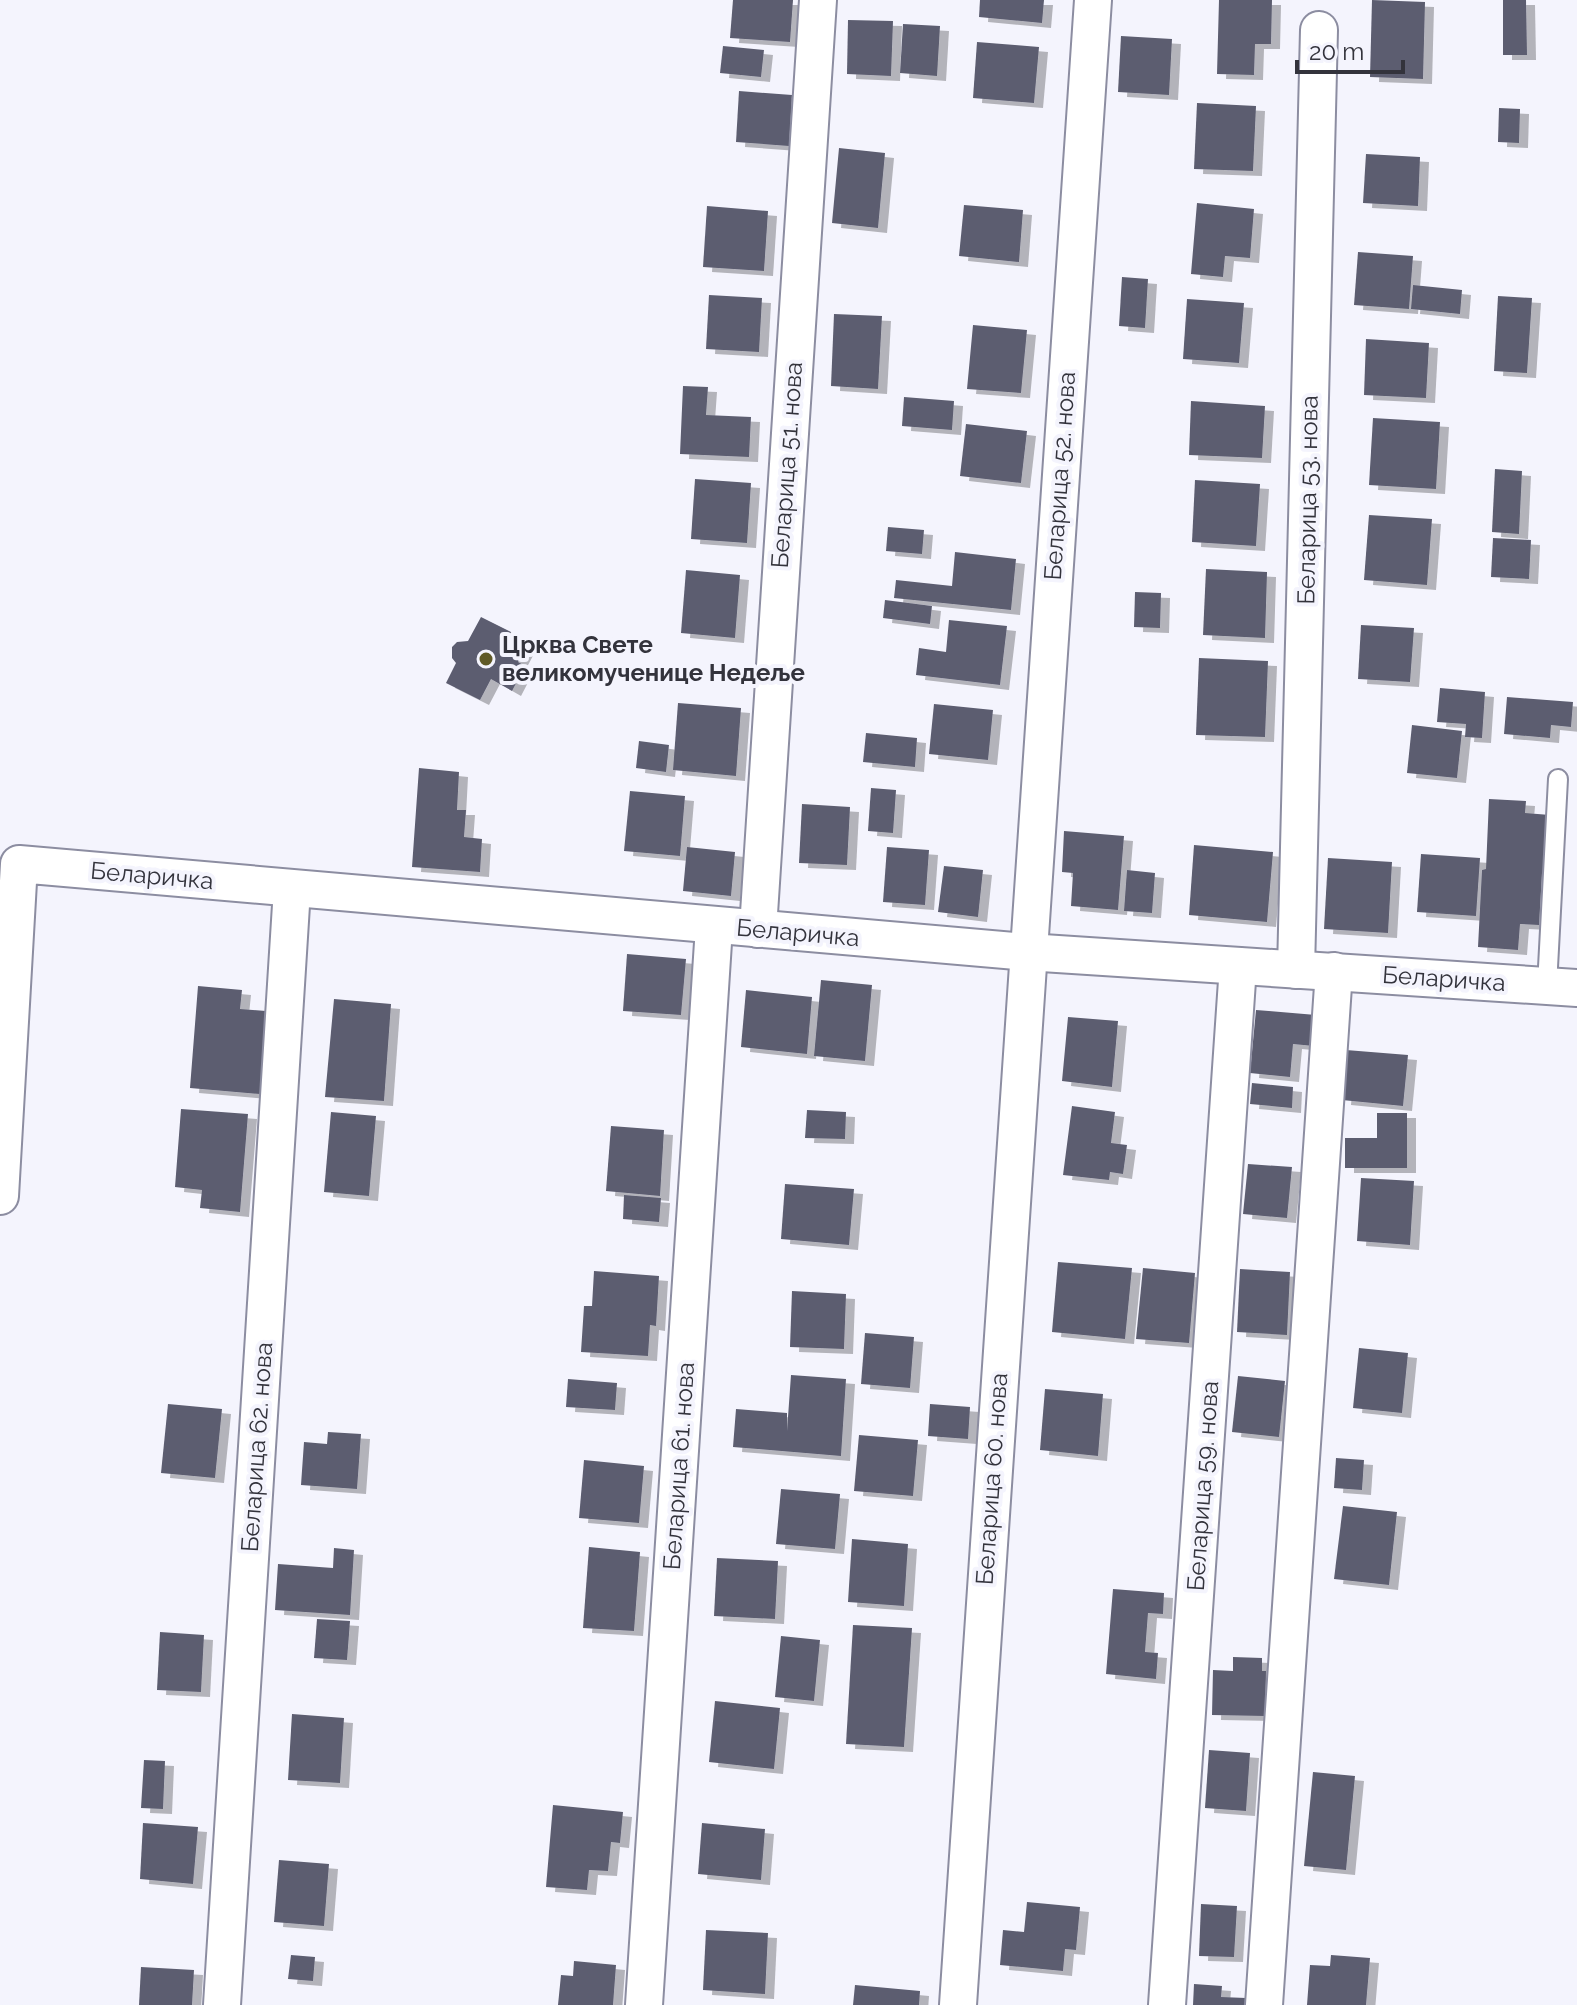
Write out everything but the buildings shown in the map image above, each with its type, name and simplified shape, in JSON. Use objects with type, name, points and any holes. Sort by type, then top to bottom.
[{"type":"street","name":"Беларица 51. нова","points":[[758,929],[818,0]]},
{"type":"street","name":"Беларица 52. нова","points":[[1027,952],[1093,0]]},
{"type":"street","name":"Беларица 53. нова","points":[[1296,970],[1319,30]]},
{"type":"street","name":"Беларичка","points":[[0,1196],[19,864],[1027,952],[1562,987]]},
{"type":"street","name":"Беларица 62. нова","points":[[222,2005],[292,889]]},
{"type":"street","name":"Беларица 61. нова","points":[[644,2005],[714,927]]},
{"type":"street","name":"Беларица 60. нова","points":[[958,2005],[1027,952]]},
{"type":"street","name":"Беларица 59. нова","points":[[1167,2005],[1238,966]]},
{"type":"street","points":[[1264,2005],[1334,971]]},
{"type":"lane","points":[[1558,779],[1562,987]]},
{"type":"place","name":"Црква Свете великомученице Недеље","points":[[486,659]]}]
